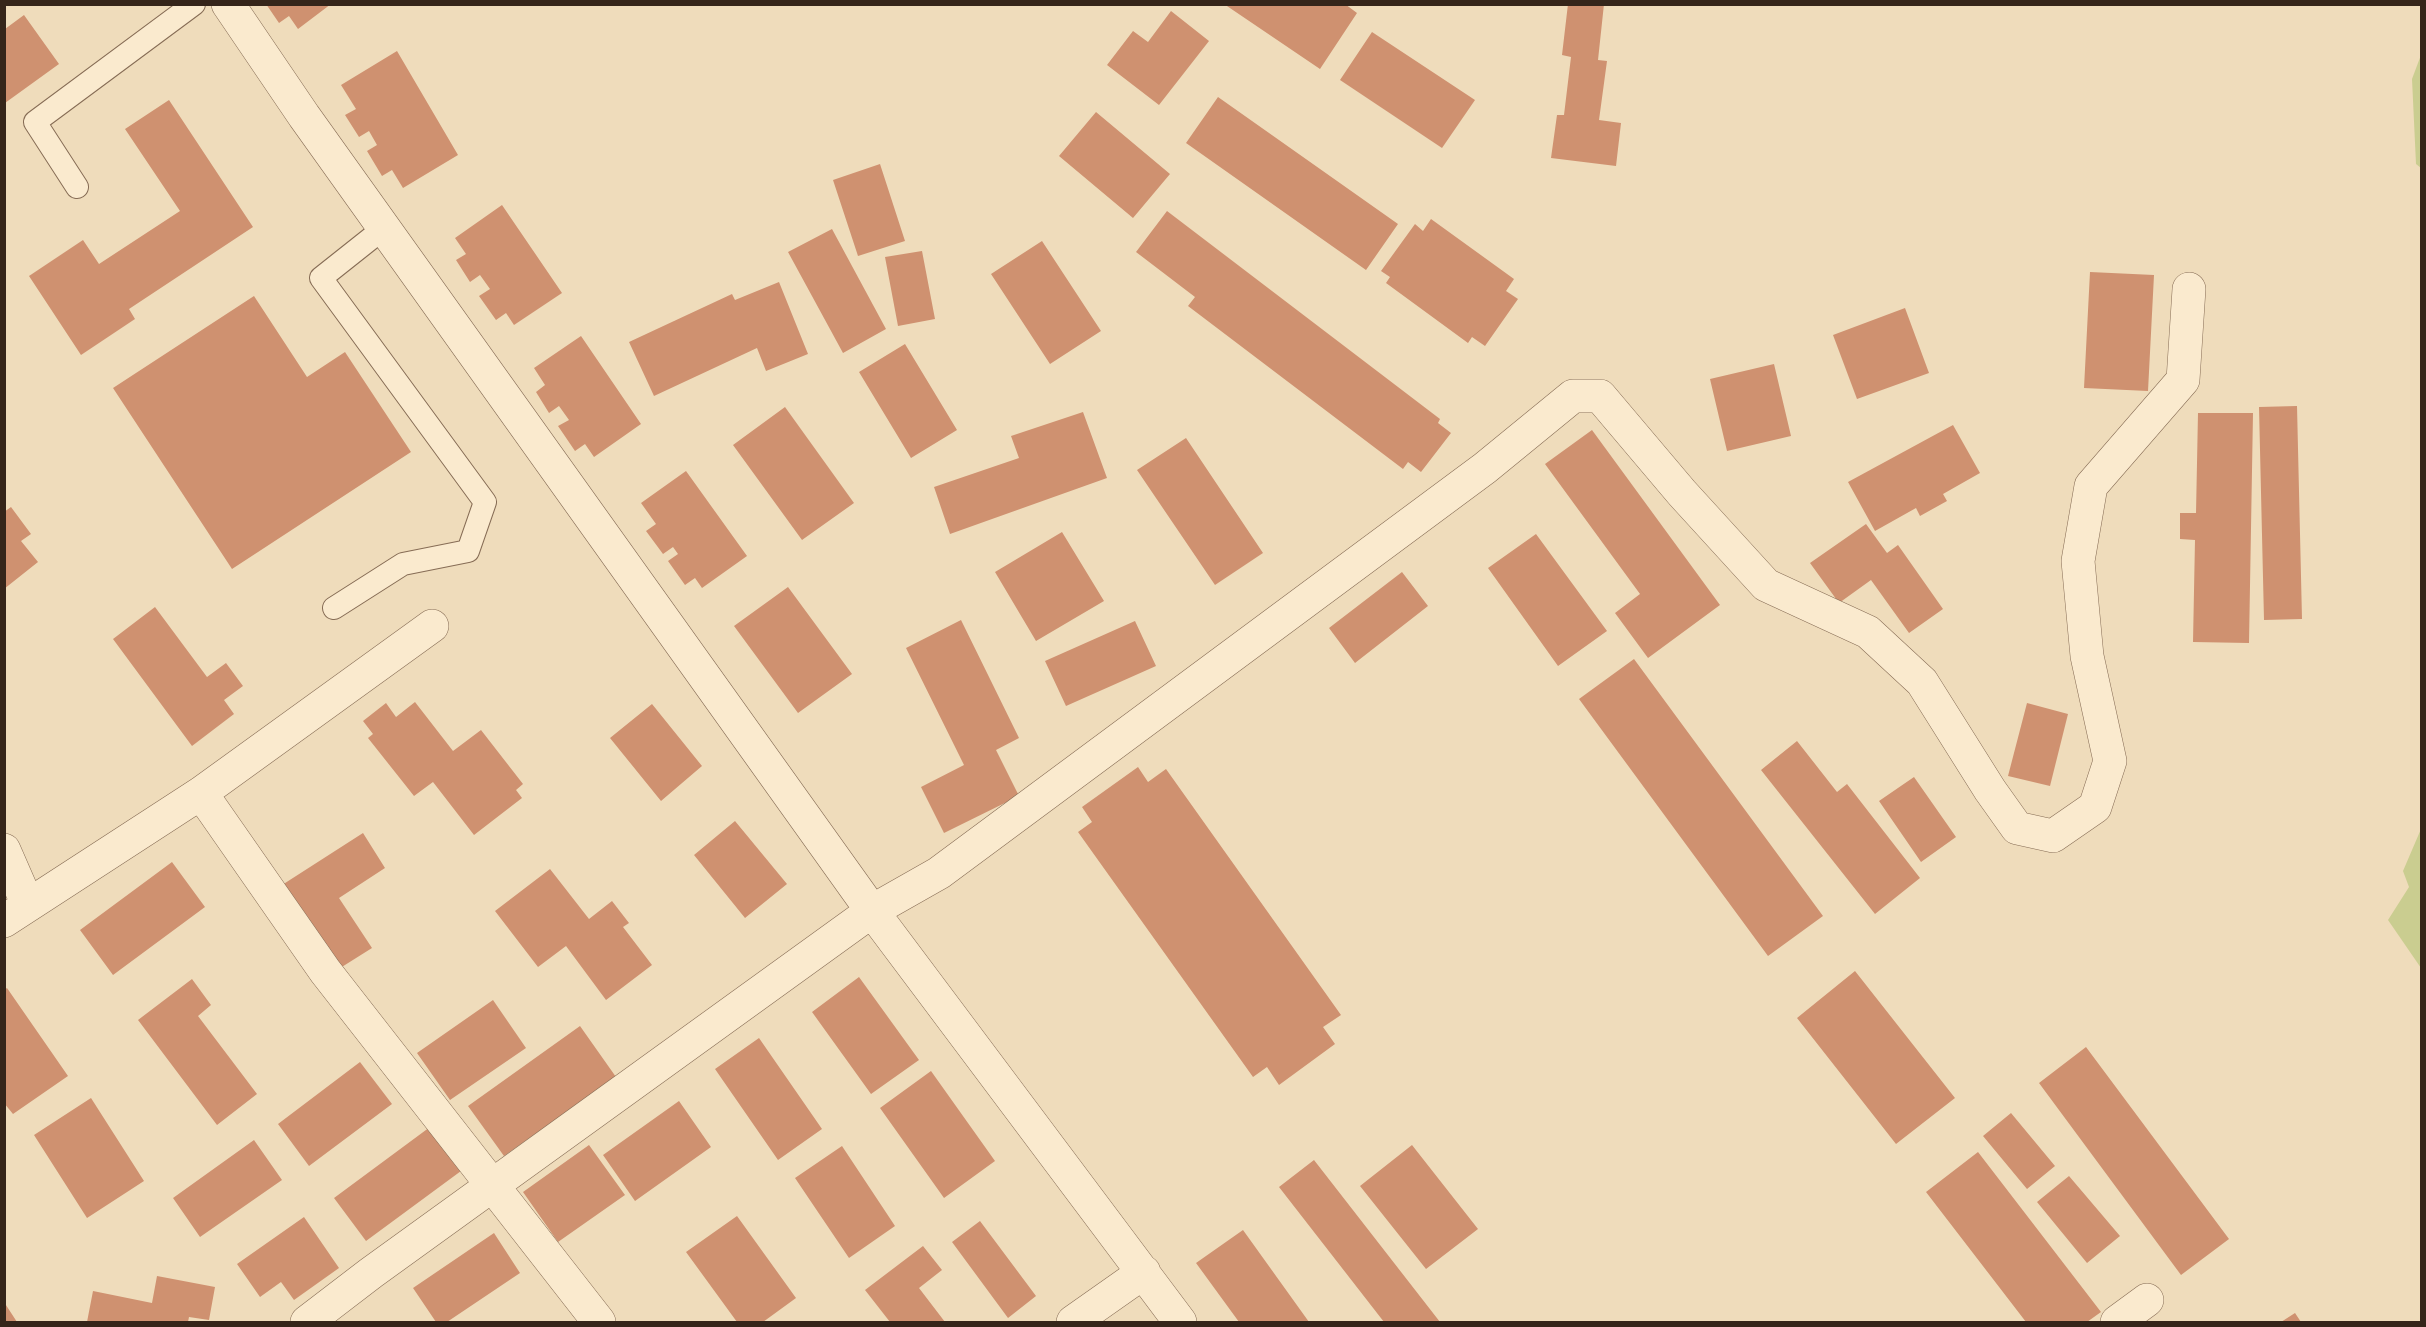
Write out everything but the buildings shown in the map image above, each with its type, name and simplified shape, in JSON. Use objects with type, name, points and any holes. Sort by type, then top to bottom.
[{"type":"street","points":[[228,4],[384,228],[872,911],[1180,1323]]},
{"type":"street","points":[[307,1323],[872,911],[939,873],[1485,468],[1573,396],[1600,396],[1682,493],[1766,585],[1868,632],[1922,682],[1990,790],[2017,828],[2053,836],[2095,807],[2110,760],[2087,656],[2078,561],[2091,486],[2183,380],[2189,289]]},
{"type":"street","points":[[4,850],[16,913],[201,793],[432,626]]},
{"type":"street","points":[[201,793],[325,971],[494,1185],[599,1323]]},
{"type":"street","points":[[1073,1323],[1144,1272]]},
{"type":"street","points":[[2117,1323],[2147,1300]]},
{"type":"lane","points":[[78,187],[35,122],[194,4]]},
{"type":"lane","points":[[334,608],[403,564],[468,551],[484,502],[321,278],[384,228]]},
{"type":"green space","points":[[2421,55],[2421,168],[2416,164],[2412,79]]},
{"type":"green space","points":[[2421,829],[2421,968],[2388,920],[2409,887],[2403,871]]}]
